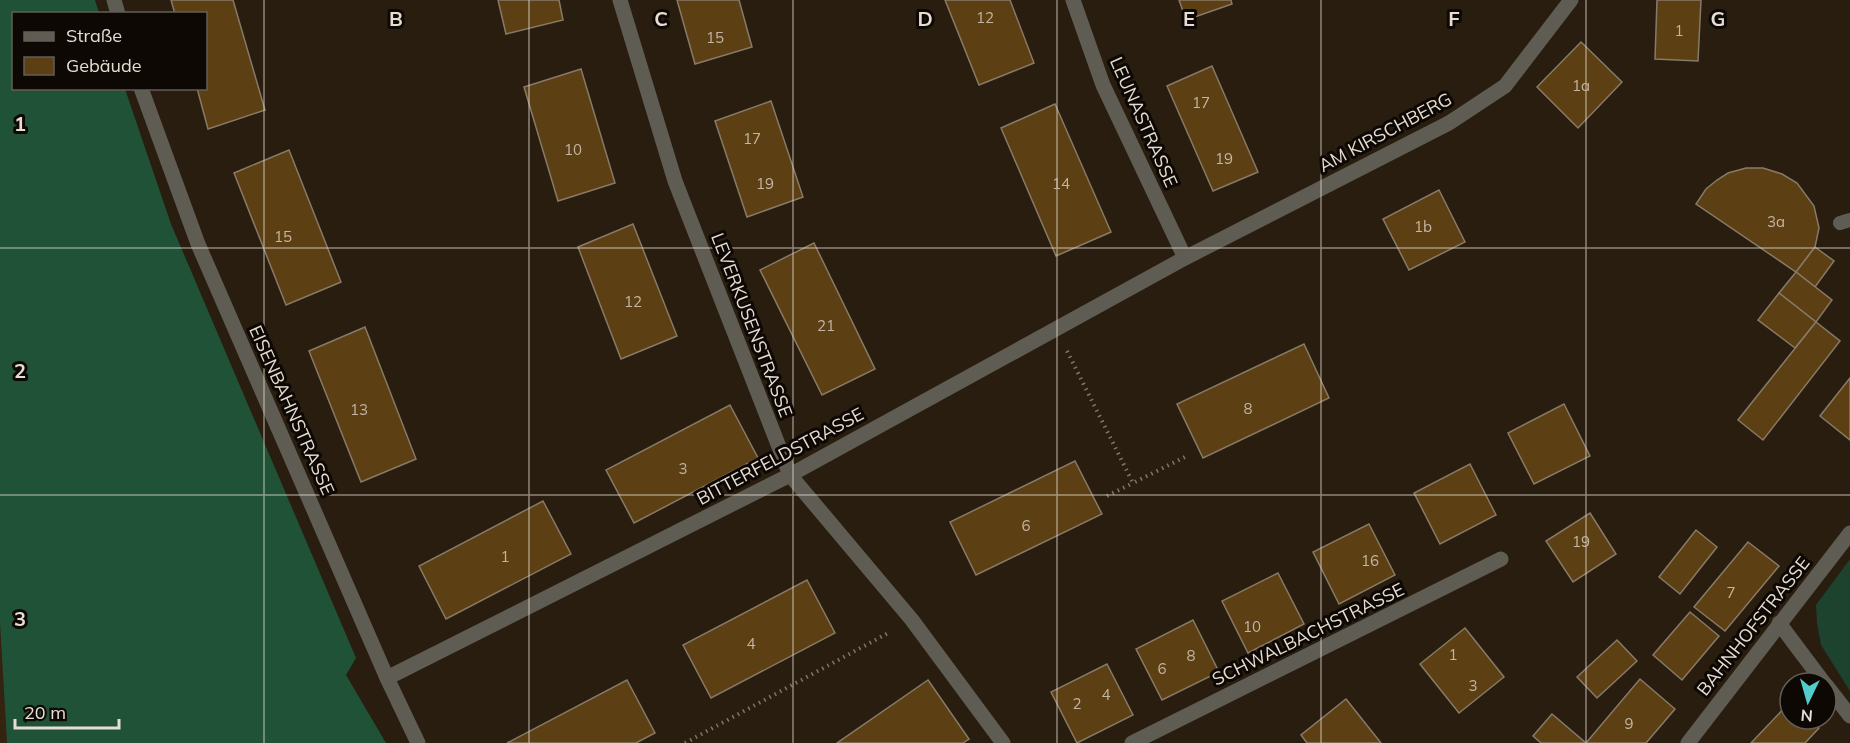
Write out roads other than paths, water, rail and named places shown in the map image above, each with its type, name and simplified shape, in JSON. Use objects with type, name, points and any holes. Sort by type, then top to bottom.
[{"type":"street","name":"LEVERKUSENSTRASSE","points":[[620,0],[675,181],[790,475],[912,620],[1003,743]]},
{"type":"street","name":"LEUNASTRASSE","points":[[1073,0],[1103,85],[1185,258]]},
{"type":"street","name":"AM KIRSCHBERG","points":[[1185,258],[1449,123],[1505,86],[1571,0]]},
{"type":"street","name":"EISENBAHNSTRASSE","points":[[142,90],[198,244],[387,678],[418,743]]},
{"type":"street","name":"BITTERFELDSTRASSE","points":[[387,678],[790,475],[1185,258]]},
{"type":"street","name":"BAHNHOFSTRASSE","points":[[1688,743],[1850,533]]},
{"type":"street","name":"SCHWALBACHSTRASSE","points":[[1132,743],[1501,560]]},
{"type":"street","points":[[1779,623],[1815,671]]},
{"type":"street","points":[[1838,701],[1850,716]]}]
